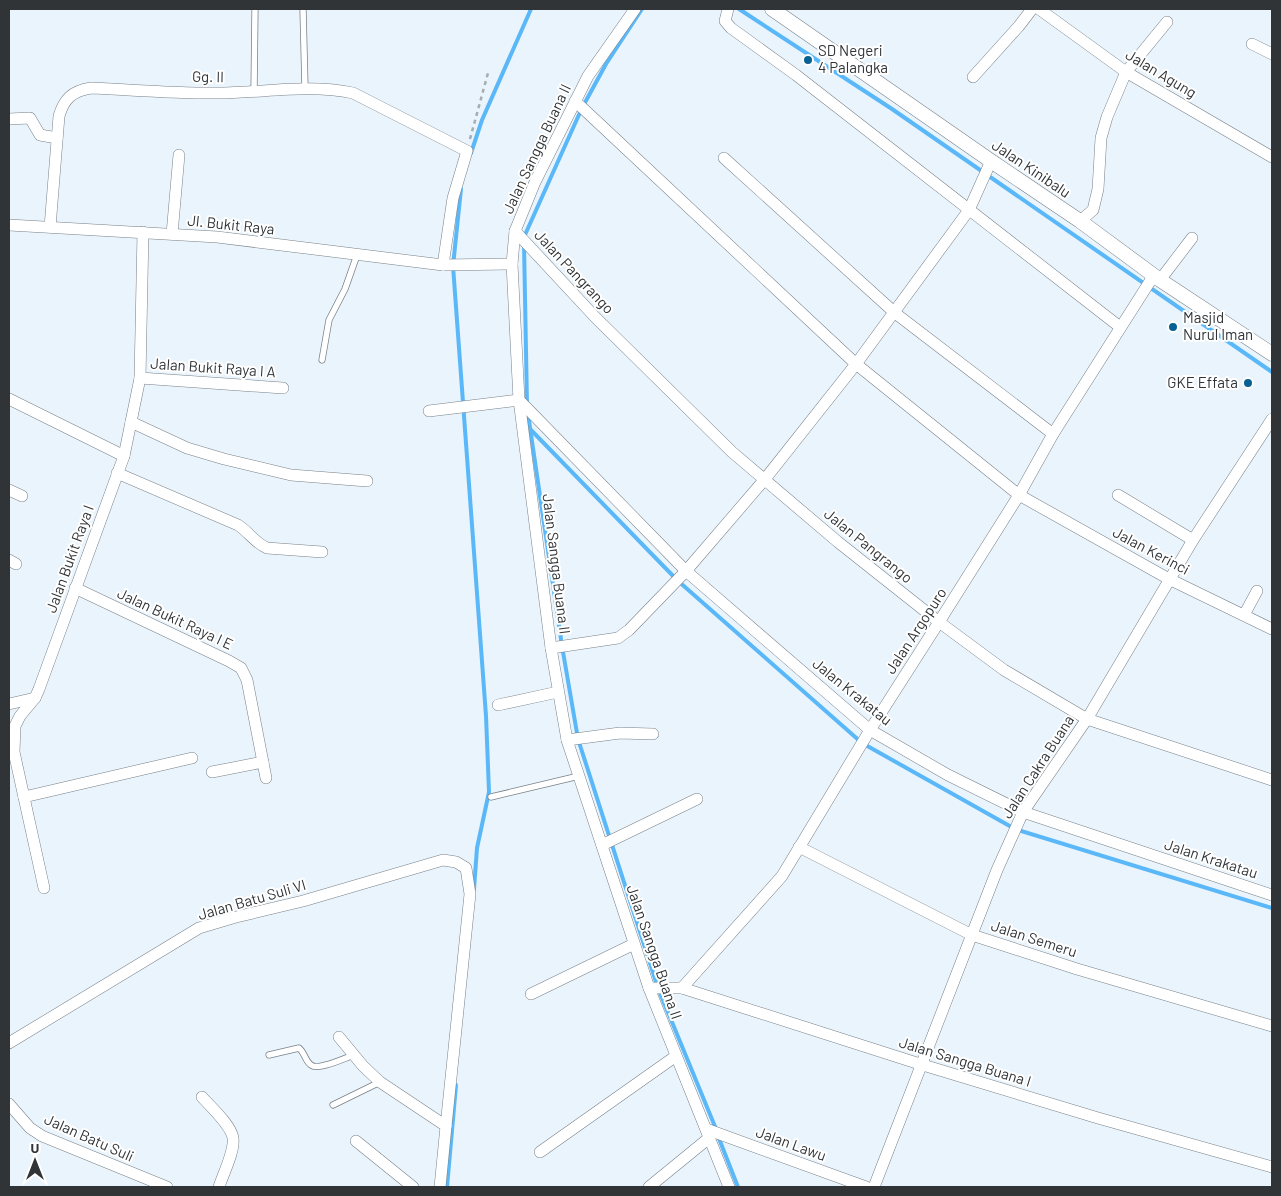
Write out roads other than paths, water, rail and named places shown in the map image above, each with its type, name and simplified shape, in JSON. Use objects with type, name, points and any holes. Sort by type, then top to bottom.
[{"type":"street","name":"Jalan Sangga Buana II","points":[[635,9],[588,76],[534,182],[515,231],[512,264],[518,400],[551,648],[567,740],[649,988],[728,1187]]},
{"type":"street","points":[[728,9],[725,21],[730,28],[796,75],[1120,327]]},
{"type":"street","name":"Jalan Kinibalu","points":[[772,9],[991,162],[1080,221],[1157,278],[1272,354]]},
{"type":"street","points":[[973,77],[1032,9]]},
{"type":"street","name":"Jalan Agung","points":[[1039,9],[1126,72],[1272,157]]},
{"type":"street","points":[[1080,221],[1093,210],[1098,189],[1101,138],[1126,72],[1167,22]]},
{"type":"street","points":[[1252,44],[1272,54]]},
{"type":"street","name":"Gg. II","points":[[50,227],[58,116],[70,95],[83,89],[224,93],[305,88],[334,89],[353,93],[467,151],[453,198],[446,265]]},
{"type":"street","points":[[575,101],[856,364],[1018,495]]},
{"type":"street","points":[[9,119],[30,118],[40,135],[57,138]]},
{"type":"street","points":[[172,234],[179,155]]},
{"type":"street","points":[[724,158],[895,312],[1053,434]]},
{"type":"street","points":[[551,648],[618,638],[629,630],[686,571],[765,479],[895,312],[969,210],[991,162]]},
{"type":"street","name":"Jl. Bukit Raya","points":[[9,225],[217,237],[446,265],[512,264]]},
{"type":"street","name":"Jalan Pangrango","points":[[515,231],[596,318],[732,452],[838,542],[1004,670],[1087,719],[1272,780]]},
{"type":"street","name":"Jalan Bukit Raya I","points":[[44,888],[14,752],[15,726],[34,698],[124,456],[140,378],[143,232]]},
{"type":"street","name":"Jalan Argopuro","points":[[682,988],[782,876],[870,730],[940,622],[1120,327],[1157,278],[1192,238]]},
{"type":"street","name":"Jalan Bukit Raya I A","points":[[140,378],[283,388]]},
{"type":"street","points":[[9,399],[124,456]]},
{"type":"street","points":[[429,411],[518,400]]},
{"type":"street","name":"Jalan Krakatau","points":[[518,400],[686,571],[870,730],[948,775],[1023,812],[1272,895]]},
{"type":"street","name":"Jalan Cakra Buana","points":[[874,1187],[923,1065],[997,870],[1023,812],[1087,719],[1193,540],[1272,421]]},
{"type":"street","points":[[131,422],[187,448],[224,460],[291,475],[367,481]]},
{"type":"street","points":[[117,474],[238,525],[260,545],[267,548],[322,552]]},
{"type":"street","points":[[9,490],[22,496]]},
{"type":"street","name":"Jalan Kerinci","points":[[1018,495],[1169,579],[1272,629]]},
{"type":"street","points":[[1118,496],[1193,540]]},
{"type":"street","name":"Jalan Bukit Raya I E","points":[[75,588],[241,668],[247,680],[266,778]]},
{"type":"street","points":[[1244,615],[1257,591]]},
{"type":"street","points":[[498,706],[558,692]]},
{"type":"street","points":[[9,704],[34,698]]},
{"type":"street","points":[[567,740],[620,733],[653,734]]},
{"type":"street","points":[[24,797],[192,758]]},
{"type":"street","points":[[212,772],[263,762]]},
{"type":"street","points":[[602,845],[698,799]]},
{"type":"street","name":"Jalan Semeru","points":[[799,847],[972,935],[1077,970],[1272,1026]]},
{"type":"street","name":"Jalan Batu Suli VI","points":[[9,1042],[199,928],[303,901],[443,860],[456,862],[466,868],[470,894],[446,1126]]},
{"type":"street","points":[[531,994],[634,944]]},
{"type":"street","name":"Jalan Sangga Buana I","points":[[649,988],[682,988],[923,1065],[1098,1118],[1272,1167]]},
{"type":"street","points":[[339,1037],[380,1082],[446,1126],[440,1187]]},
{"type":"street","points":[[540,1152],[676,1056]]},
{"type":"street","points":[[202,1097],[230,1128],[233,1136],[233,1146],[219,1187]]},
{"type":"street","name":"Jalan Batu Suli","points":[[9,1104],[30,1128],[42,1136],[166,1187]]},
{"type":"street","points":[[649,1187],[708,1133]]},
{"type":"street","name":"Jalan Lawu","points":[[708,1133],[866,1187]]},
{"type":"street","points":[[356,1141],[413,1187]]},
{"type":"lane","points":[[254,9],[254,91]]},
{"type":"lane","points":[[303,9],[305,88]]},
{"type":"lane","points":[[322,360],[329,320],[345,289],[358,255]]},
{"type":"lane","points":[[491,797],[579,776]]},
{"type":"lane","points":[[269,1055],[300,1048],[309,1064],[314,1067],[354,1055]]},
{"type":"lane","points":[[333,1105],[380,1082]]},
{"type":"waterway","points":[[471,153],[482,120],[531,9]]},
{"type":"waterway","points":[[524,237],[582,108],[606,64],[642,9]]},
{"type":"waterway","points":[[739,9],[892,109],[1272,372]]},
{"type":"waterway","points":[[461,189],[453,266],[486,716],[489,792],[477,848],[474,889]]},
{"type":"waterway","points":[[524,244],[527,404]]},
{"type":"waterway","points":[[528,414],[562,646],[578,739],[658,988],[716,1129]]},
{"type":"waterway","points":[[531,430],[677,580],[862,743],[1015,829],[1272,908]]},
{"type":"waterway","points":[[447,1187],[456,1085]]},
{"type":"waterway","points":[[718,1136],[738,1187]]},
{"type":"place","name":"SD Negeri 4 Palangka","points":[[808,60]]},
{"type":"place","name":"Masjid Nurul Iman","points":[[1173,327]]},
{"type":"place","name":"GKE Effata","points":[[1248,383]]}]
